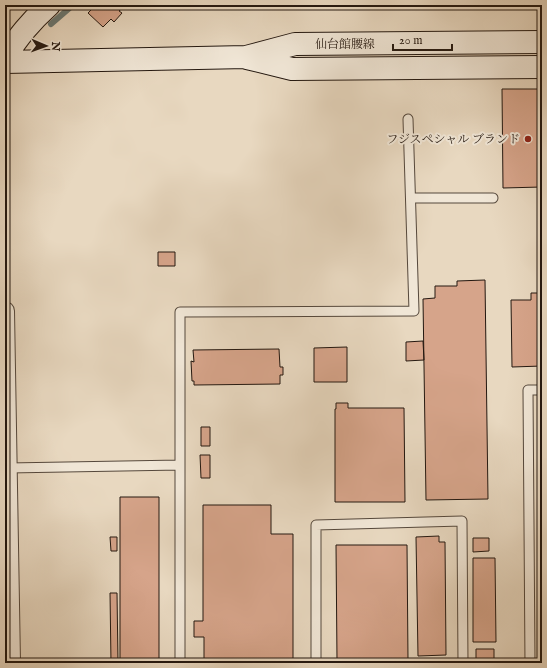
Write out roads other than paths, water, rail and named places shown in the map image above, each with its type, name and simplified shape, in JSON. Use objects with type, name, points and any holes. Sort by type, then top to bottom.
[{"type":"main road","points":[[5,57],[20,34],[34,18],[49,5]]},
{"type":"main road","name":"仙台館腰線","points":[[246,58],[295,44],[542,42]]},
{"type":"main road","name":"仙台館腰線","points":[[5,62],[246,58],[292,69],[542,67]]},
{"type":"street","points":[[5,311],[6,446],[8,468],[11,663]]},
{"type":"lane","points":[[180,663],[180,312],[414,311],[408,119]]},
{"type":"lane","points":[[410,198],[493,198]]},
{"type":"lane","points":[[530,663],[528,390],[542,390]]},
{"type":"lane","points":[[8,468],[180,465]]},
{"type":"lane","points":[[316,663],[316,525],[462,521],[463,663]]},
{"type":"waterway","points":[[51,24],[73,5]]},
{"type":"place","name":"フジスペシャル ブランド","points":[[528,139]]}]
